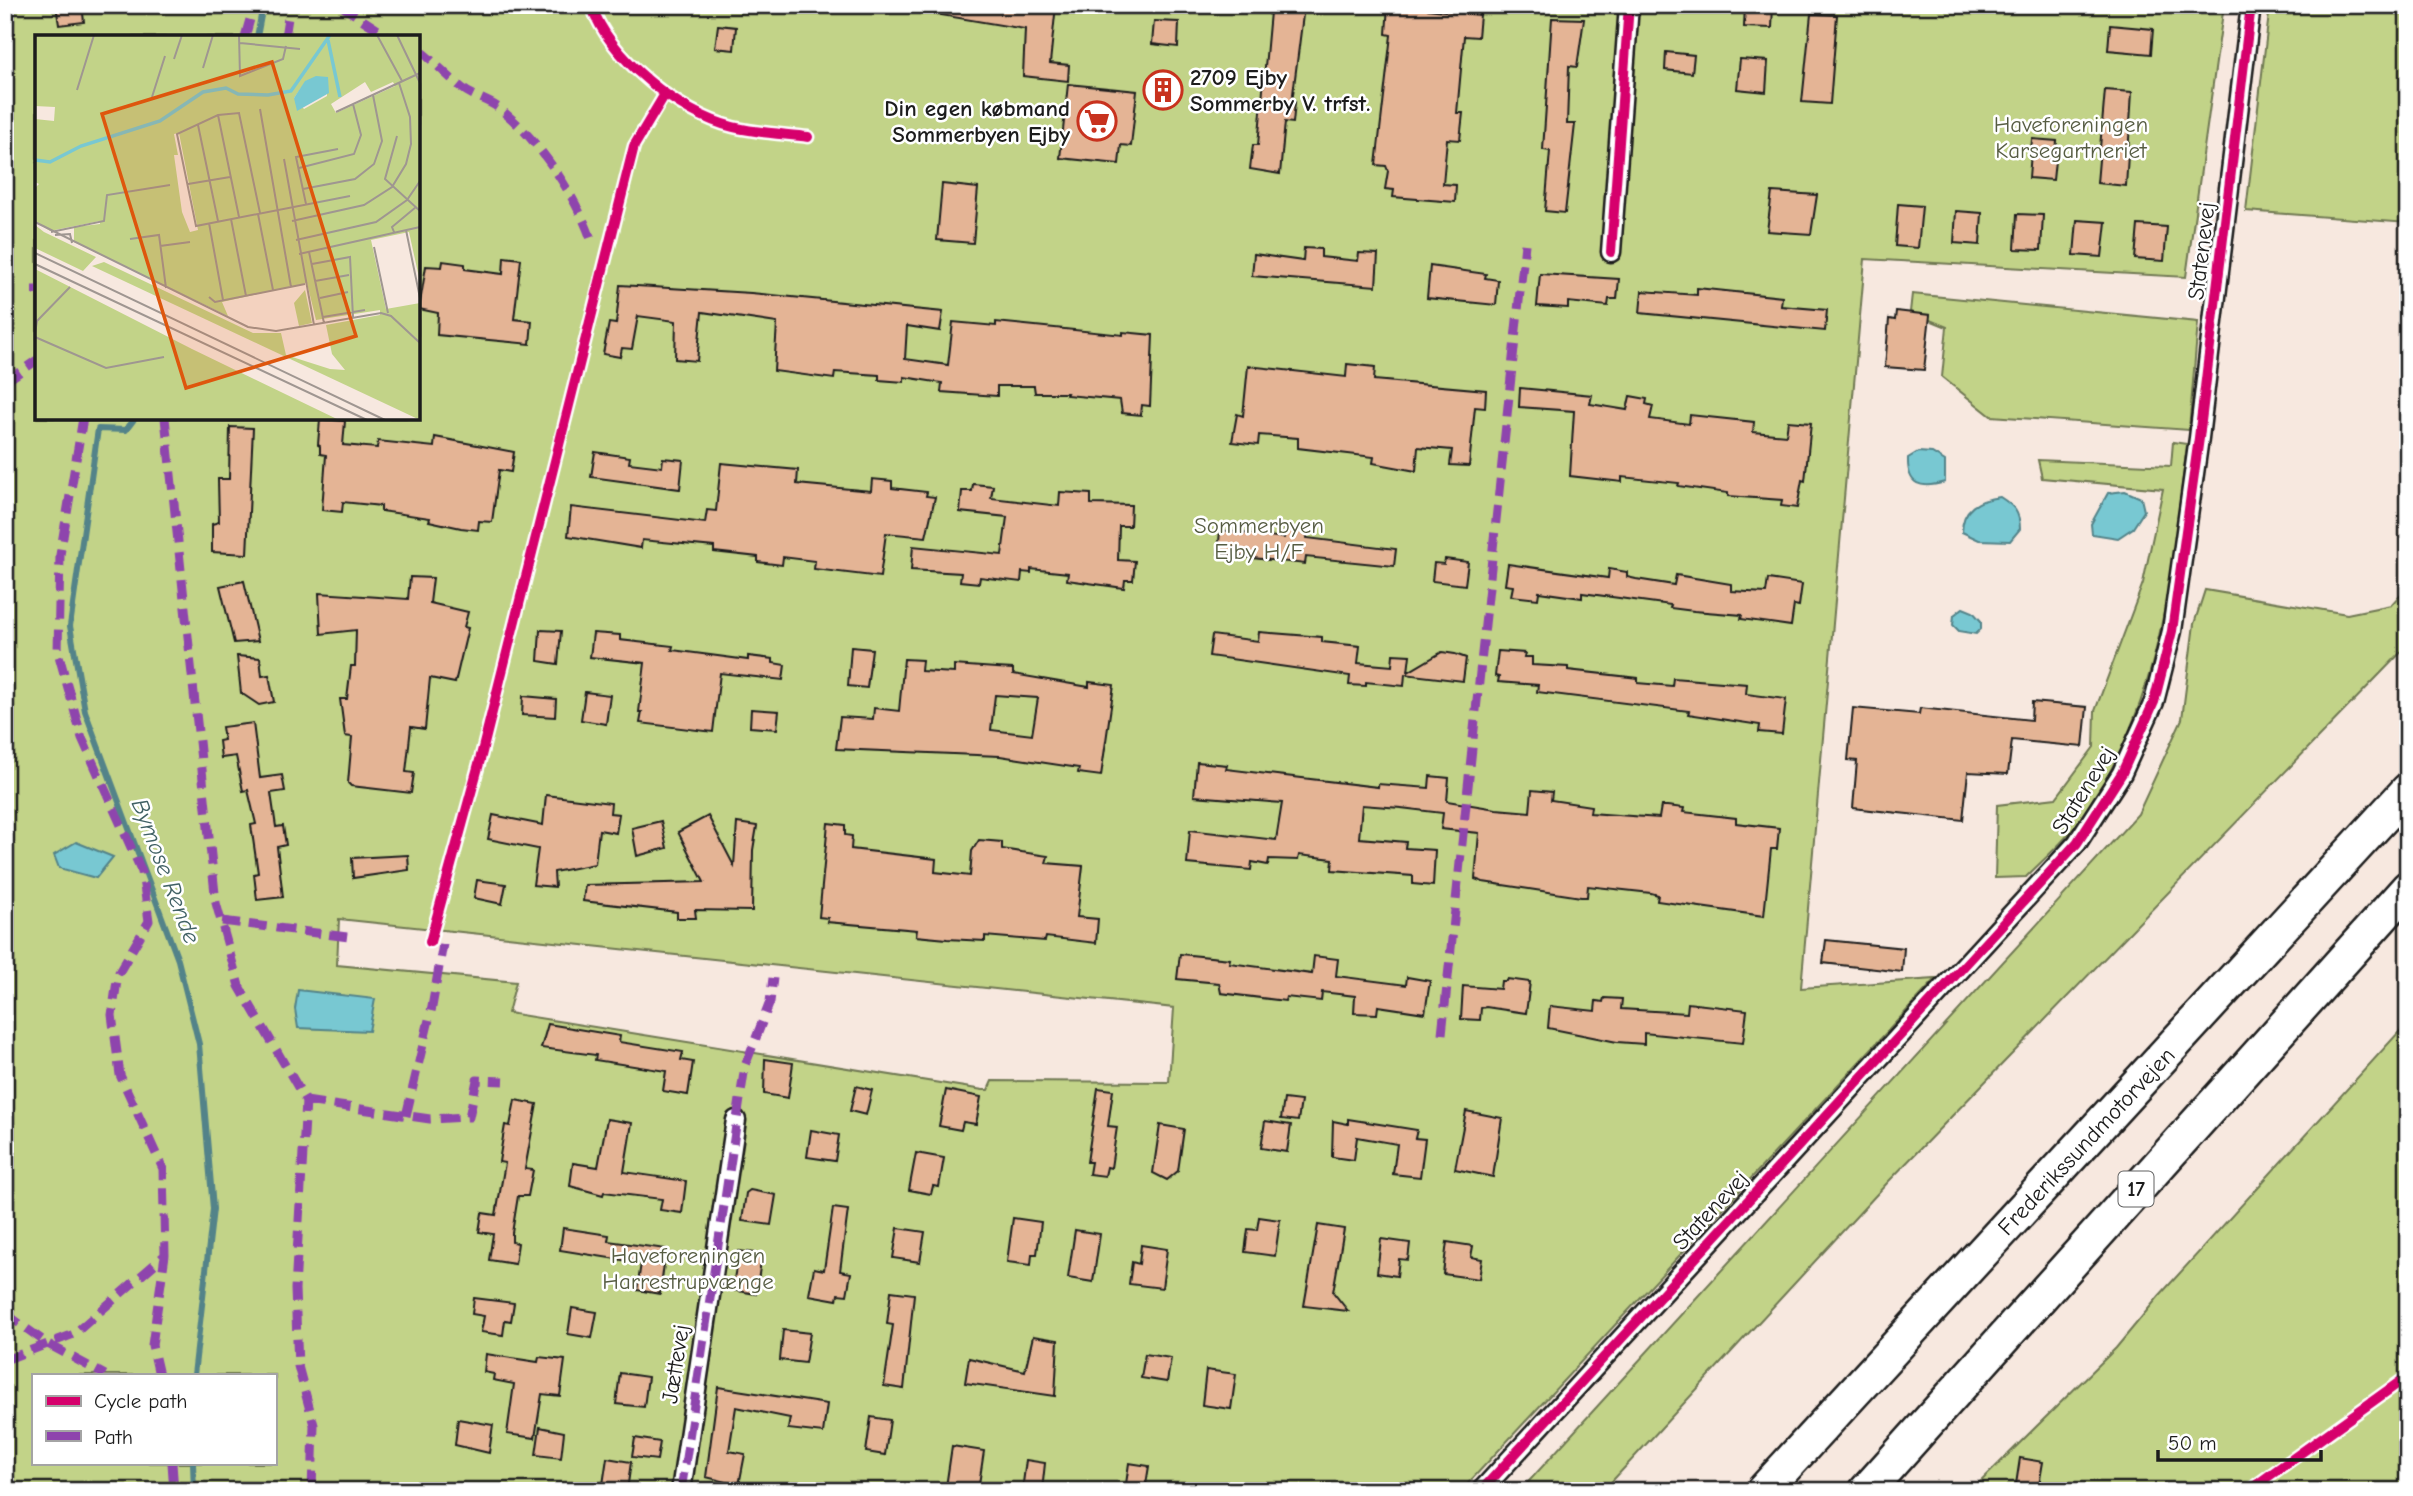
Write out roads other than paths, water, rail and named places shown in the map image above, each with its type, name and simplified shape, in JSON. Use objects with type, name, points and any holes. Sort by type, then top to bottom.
[{"type":"highway","name":"Frederikssundmotorvejen","points":[[1763,1491],[2408,790]]},
{"type":"highway","name":"17","points":[[1866,1491],[2408,888]]},
{"type":"street","points":[[1611,252],[1629,5]]},
{"type":"street","name":"Statenevej","points":[[1481,1491],[2077,843],[2122,773],[2154,702],[2172,631],[2199,438],[2251,5]]},
{"type":"street","name":"Jættevej","points":[[681,1491],[736,1120]]},
{"type":"water","points":[[1918,452],[1932,453],[1945,461],[1945,482],[1922,485],[1913,480],[1908,458]]},
{"type":"water","points":[[2125,491],[2141,498],[2144,511],[2133,528],[2118,538],[2092,534],[2091,524],[2108,493]]},
{"type":"water","points":[[2000,497],[2012,507],[2019,518],[2020,529],[2010,541],[1979,540],[1962,532],[1968,511],[1978,503]]},
{"type":"water","points":[[1963,608],[1973,612],[1981,621],[1981,629],[1976,634],[1959,631],[1953,625],[1954,615]]},
{"type":"water","points":[[76,842],[113,857],[96,878],[59,868],[54,855]]},
{"type":"water","points":[[298,990],[375,999],[369,1031],[298,1028],[295,1009]]},
{"type":"waterway","name":"Bymose Rende","points":[[257,35],[263,5]]},
{"type":"waterway","name":"Bymose Rende","points":[[134,420],[126,430],[98,429],[70,626],[85,711],[178,960],[199,1044],[213,1209],[194,1374]]},
{"type":"waterway","name":"Bymose Rende","points":[[193,1464],[194,1491]]},
{"type":"place","name":"2709 Ejby Sommerby V. trfst.","points":[[1163,90]]},
{"type":"place","name":"Din egen købmand Sommerbyen Ejby","points":[[1097,121]]},
{"type":"park label","name":"Haveforeningen Karsegartneriet","points":[[2071,137]]},
{"type":"park label","name":"Sommerbyen Ejby H/F","points":[[1259,538]]},
{"type":"park label","name":"Haveforeningen Harrestrupvænge","points":[[688,1268]]}]
